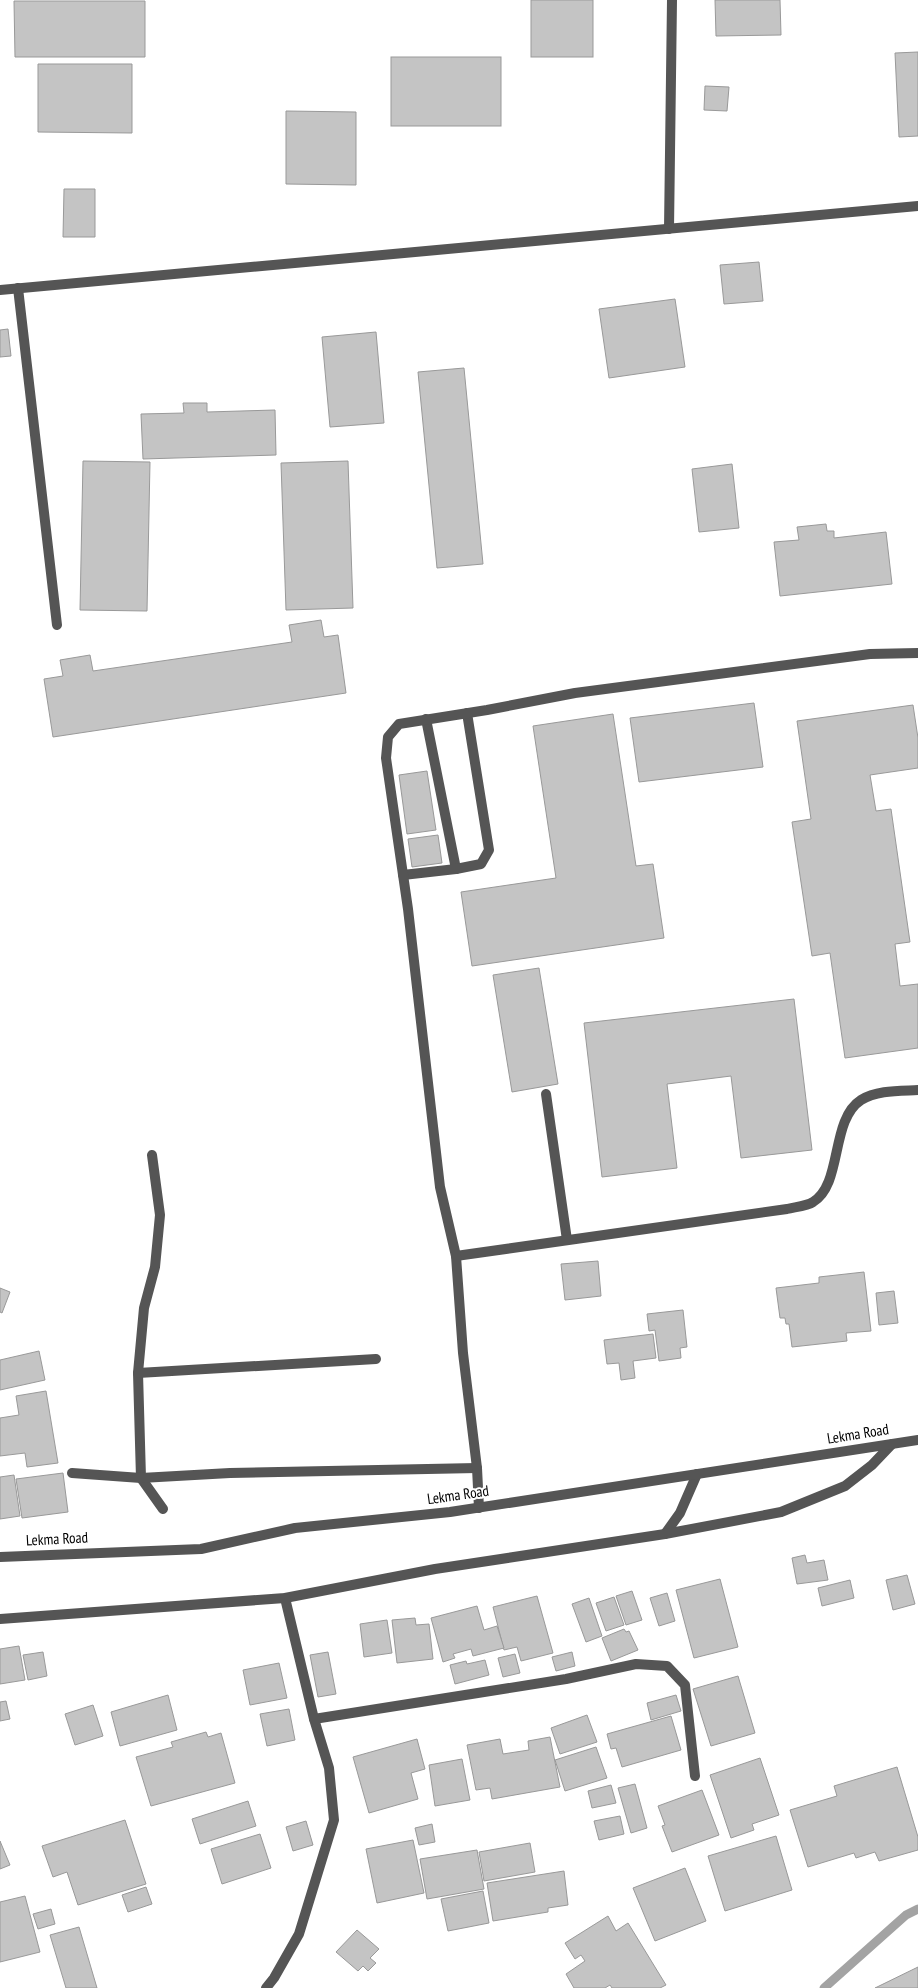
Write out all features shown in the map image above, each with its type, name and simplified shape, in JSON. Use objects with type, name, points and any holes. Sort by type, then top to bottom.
[{"type":"street","points":[[668,229],[672,0]]},
{"type":"street","points":[[0,290],[918,206]]},
{"type":"street","points":[[18,288],[57,625]]},
{"type":"street","points":[[479,1508],[477,1468],[463,1352],[456,1256],[440,1187],[403,876],[386,758],[388,737],[399,724],[575,693],[870,654],[918,654]]},
{"type":"street","points":[[403,876],[481,864],[488,850],[467,713]]},
{"type":"street","points":[[426,719],[456,869]]},
{"type":"street","points":[[456,1256],[787,1209],[813,1203],[824,1193],[836,1160],[842,1126],[850,1111],[862,1100],[878,1093],[918,1090]]},
{"type":"street","points":[[546,1094],[567,1240]]},
{"type":"street","points":[[152,1156],[160,1215],[154,1267],[144,1308],[138,1373],[141,1478],[162,1509]]},
{"type":"street","points":[[138,1373],[376,1359]]},
{"type":"street","name":"Lekma Road","points":[[0,1557],[201,1549],[295,1528],[479,1508],[918,1440]]},
{"type":"street","points":[[0,1619],[285,1598],[435,1569],[665,1534],[781,1512],[845,1486],[872,1465],[892,1444]]},
{"type":"street","points":[[72,1473],[141,1478],[230,1472],[477,1468]]},
{"type":"street","points":[[665,1534],[680,1514],[697,1474]]},
{"type":"street","points":[[266,1988],[274,1978],[299,1934],[334,1820],[329,1768],[314,1719],[285,1598]]},
{"type":"street","points":[[314,1719],[566,1679],[636,1664],[667,1666],[685,1685],[695,1776]]},
{"type":"building","points":[[531,0],[593,0],[593,57],[531,57]]},
{"type":"building","points":[[715,0],[780,0],[781,35],[716,36]]},
{"type":"building","points":[[14,1],[145,1],[145,57],[15,57]]},
{"type":"building","points":[[918,52],[918,136],[899,137],[895,53]]},
{"type":"building","points":[[391,57],[501,57],[501,126],[391,126]]},
{"type":"building","points":[[38,64],[132,64],[132,133],[38,132]]},
{"type":"building","points":[[705,86],[729,87],[727,111],[704,110]]},
{"type":"building","points":[[286,111],[356,112],[356,185],[286,184]]},
{"type":"building","points":[[64,189],[95,189],[95,237],[63,237]]},
{"type":"building","points":[[759,262],[763,301],[724,304],[720,265]]},
{"type":"building","points":[[675,299],[685,367],[609,378],[599,309]]},
{"type":"building","points":[[8,329],[11,356],[0,357],[0,330]]},
{"type":"building","points":[[376,332],[384,423],[330,427],[322,337]]},
{"type":"building","points":[[464,368],[483,564],[437,568],[418,372]]},
{"type":"building","points":[[183,403],[207,403],[207,412],[275,410],[276,455],[143,459],[141,414],[184,413]]},
{"type":"building","points":[[83,461],[150,462],[147,611],[80,610]]},
{"type":"building","points":[[348,461],[353,608],[286,610],[281,463]]},
{"type":"building","points":[[732,464],[739,528],[699,532],[692,469]]},
{"type":"building","points":[[826,524],[827,531],[834,531],[834,538],[886,532],[892,584],[780,596],[774,542],[799,540],[797,527]]},
{"type":"building","points":[[321,620],[324,637],[338,635],[346,693],[53,737],[44,679],[63,676],[60,660],[90,655],[93,671],[292,642],[289,625]]},
{"type":"building","points":[[754,703],[763,767],[639,782],[630,718]]},
{"type":"building","points":[[913,705],[918,738],[918,768],[870,775],[876,811],[891,809],[910,942],[895,944],[900,986],[918,984],[918,1048],[845,1058],[830,953],[812,956],[792,822],[811,819],[797,721]]},
{"type":"building","points":[[613,714],[636,866],[653,864],[664,938],[472,966],[461,892],[556,878],[533,726]]},
{"type":"building","points":[[427,771],[436,830],[407,834],[399,775]]},
{"type":"building","points":[[438,835],[442,863],[412,867],[408,839]]},
{"type":"building","points":[[539,968],[558,1084],[512,1092],[493,975]]},
{"type":"building","points":[[794,999],[812,1150],[741,1158],[731,1076],[667,1084],[677,1168],[602,1177],[584,1023]]},
{"type":"building","points":[[598,1261],[601,1296],[565,1300],[561,1264]]},
{"type":"building","points":[[864,1272],[871,1331],[846,1333],[847,1341],[792,1347],[789,1324],[786,1324],[785,1318],[780,1318],[776,1288],[819,1283],[819,1277]]},
{"type":"building","points":[[0,1288],[10,1292],[2,1313],[0,1312]]},
{"type":"building","points":[[894,1291],[898,1323],[879,1325],[876,1293]]},
{"type":"building","points":[[683,1310],[687,1347],[680,1348],[681,1358],[659,1361],[655,1330],[649,1331],[647,1314]]},
{"type":"building","points":[[653,1334],[656,1358],[633,1361],[635,1378],[621,1380],[619,1363],[607,1364],[604,1340]]},
{"type":"building","points":[[39,1351],[45,1380],[0,1390],[0,1360]]},
{"type":"building","points":[[46,1391],[58,1463],[27,1467],[25,1453],[0,1456],[0,1418],[19,1415],[16,1396]]},
{"type":"building","points":[[63,1473],[68,1512],[22,1518],[16,1479]]},
{"type":"building","points":[[14,1475],[20,1516],[0,1519],[0,1477]]},
{"type":"building","points":[[805,1555],[807,1563],[824,1560],[828,1580],[797,1584],[792,1558]]},
{"type":"building","points":[[907,1575],[915,1604],[893,1610],[886,1580]]},
{"type":"building","points":[[720,1579],[738,1647],[694,1658],[676,1590]]},
{"type":"building","points":[[850,1580],[854,1598],[822,1606],[818,1588]]},
{"type":"building","points":[[632,1591],[642,1620],[626,1625],[616,1596]]},
{"type":"building","points":[[667,1593],[675,1621],[659,1626],[650,1598]]},
{"type":"building","points":[[537,1596],[553,1653],[521,1661],[517,1647],[504,1650],[493,1607]]},
{"type":"building","points":[[614,1597],[624,1625],[606,1631],[596,1603]]},
{"type":"building","points":[[589,1598],[602,1636],[586,1642],[572,1604]]},
{"type":"building","points":[[477,1606],[484,1630],[497,1626],[504,1648],[473,1656],[471,1649],[453,1654],[455,1658],[443,1662],[431,1618]]},
{"type":"building","points":[[415,1618],[416,1625],[429,1624],[433,1659],[397,1663],[392,1620]]},
{"type":"building","points":[[387,1620],[392,1653],[364,1657],[360,1624]]},
{"type":"building","points":[[624,1629],[626,1632],[629,1631],[638,1650],[611,1661],[602,1638]]},
{"type":"building","points":[[19,1646],[25,1680],[0,1684],[0,1649]]},
{"type":"building","points":[[43,1652],[47,1676],[28,1680],[23,1655]]},
{"type":"building","points":[[328,1652],[336,1694],[318,1697],[310,1655]]},
{"type":"building","points":[[572,1652],[575,1666],[556,1671],[552,1657]]},
{"type":"building","points":[[515,1654],[520,1673],[503,1677],[498,1658]]},
{"type":"building","points":[[485,1660],[489,1675],[455,1684],[450,1665],[466,1661],[467,1664]]},
{"type":"building","points":[[279,1663],[287,1698],[250,1705],[243,1670]]},
{"type":"building","points":[[738,1676],[755,1733],[711,1746],[693,1689]]},
{"type":"building","points":[[168,1695],[177,1730],[120,1746],[111,1712]]},
{"type":"building","points":[[676,1695],[681,1711],[651,1720],[647,1703]]},
{"type":"building","points":[[6,1701],[10,1719],[0,1721],[0,1702]]},
{"type":"building","points":[[93,1705],[103,1736],[75,1745],[65,1714]]},
{"type":"building","points":[[289,1709],[295,1740],[267,1746],[260,1714]]},
{"type":"building","points":[[587,1715],[597,1742],[560,1754],[551,1728]]},
{"type":"building","points":[[671,1716],[681,1750],[622,1767],[616,1748],[611,1749],[607,1734]]},
{"type":"building","points":[[206,1732],[208,1737],[221,1733],[235,1783],[151,1806],[136,1757],[173,1747],[171,1742]]},
{"type":"building","points":[[550,1737],[560,1787],[492,1799],[490,1788],[476,1790],[467,1745],[500,1739],[503,1754],[529,1750],[528,1741]]},
{"type":"building","points":[[417,1739],[425,1769],[411,1773],[418,1799],[369,1813],[353,1757]]},
{"type":"building","points":[[596,1747],[607,1778],[565,1791],[555,1760]]},
{"type":"building","points":[[760,1758],[779,1815],[752,1824],[754,1830],[731,1838],[710,1775]]},
{"type":"building","points":[[462,1759],[470,1800],[435,1806],[429,1765]]},
{"type":"building","points":[[897,1767],[918,1837],[918,1850],[879,1861],[875,1852],[856,1858],[854,1853],[808,1867],[790,1810],[837,1796],[834,1786]]},
{"type":"building","points":[[635,1784],[647,1828],[631,1833],[618,1788]]},
{"type":"building","points":[[611,1785],[616,1803],[592,1808],[588,1791]]},
{"type":"building","points":[[702,1790],[719,1835],[672,1852],[662,1826],[665,1825],[658,1806]]},
{"type":"building","points":[[248,1801],[256,1826],[200,1844],[192,1819]]},
{"type":"building","points":[[620,1816],[624,1834],[599,1840],[594,1821]]},
{"type":"building","points":[[125,1820],[146,1884],[78,1905],[67,1872],[53,1877],[42,1846]]},
{"type":"building","points":[[306,1821],[313,1845],[293,1851],[286,1827]]},
{"type":"building","points":[[432,1824],[435,1842],[419,1845],[415,1828]]},
{"type":"building","points":[[260,1834],[271,1868],[222,1884],[211,1849]]},
{"type":"building","points":[[776,1836],[792,1890],[725,1911],[708,1856]]},
{"type":"building","points":[[413,1840],[424,1893],[377,1903],[366,1849]]},
{"type":"building","points":[[0,1841],[10,1865],[0,1869]]},
{"type":"building","points":[[530,1843],[535,1872],[484,1881],[479,1852]]},
{"type":"building","points":[[477,1850],[484,1889],[427,1899],[420,1859]]},
{"type":"building","points":[[685,1868],[706,1921],[655,1941],[633,1888]]},
{"type":"building","points":[[564,1871],[568,1905],[548,1908],[548,1912],[493,1921],[487,1883]]},
{"type":"building","points":[[146,1887],[152,1904],[128,1912],[122,1895]]},
{"type":"building","points":[[483,1891],[489,1923],[448,1931],[441,1899]]},
{"type":"building","points":[[25,1896],[40,1952],[0,1962],[0,1902]]},
{"type":"building","points":[[51,1909],[55,1924],[38,1929],[33,1914]]},
{"type":"building","points":[[608,1916],[616,1931],[628,1923],[666,1985],[660,1988],[612,1988],[610,1985],[605,1988],[574,1988],[566,1974],[585,1961],[581,1955],[575,1959],[565,1943]]},
{"type":"building","points":[[79,1927],[97,1988],[66,1988],[50,1935]]},
{"type":"building","points":[[357,1930],[379,1949],[370,1958],[376,1963],[368,1971],[363,1966],[358,1971],[336,1952]]},
{"type":"building","points":[[918,1967],[918,1988],[875,1988]]},
{"type":"waterway","points":[[824,1988],[906,1915],[918,1909]]}]
